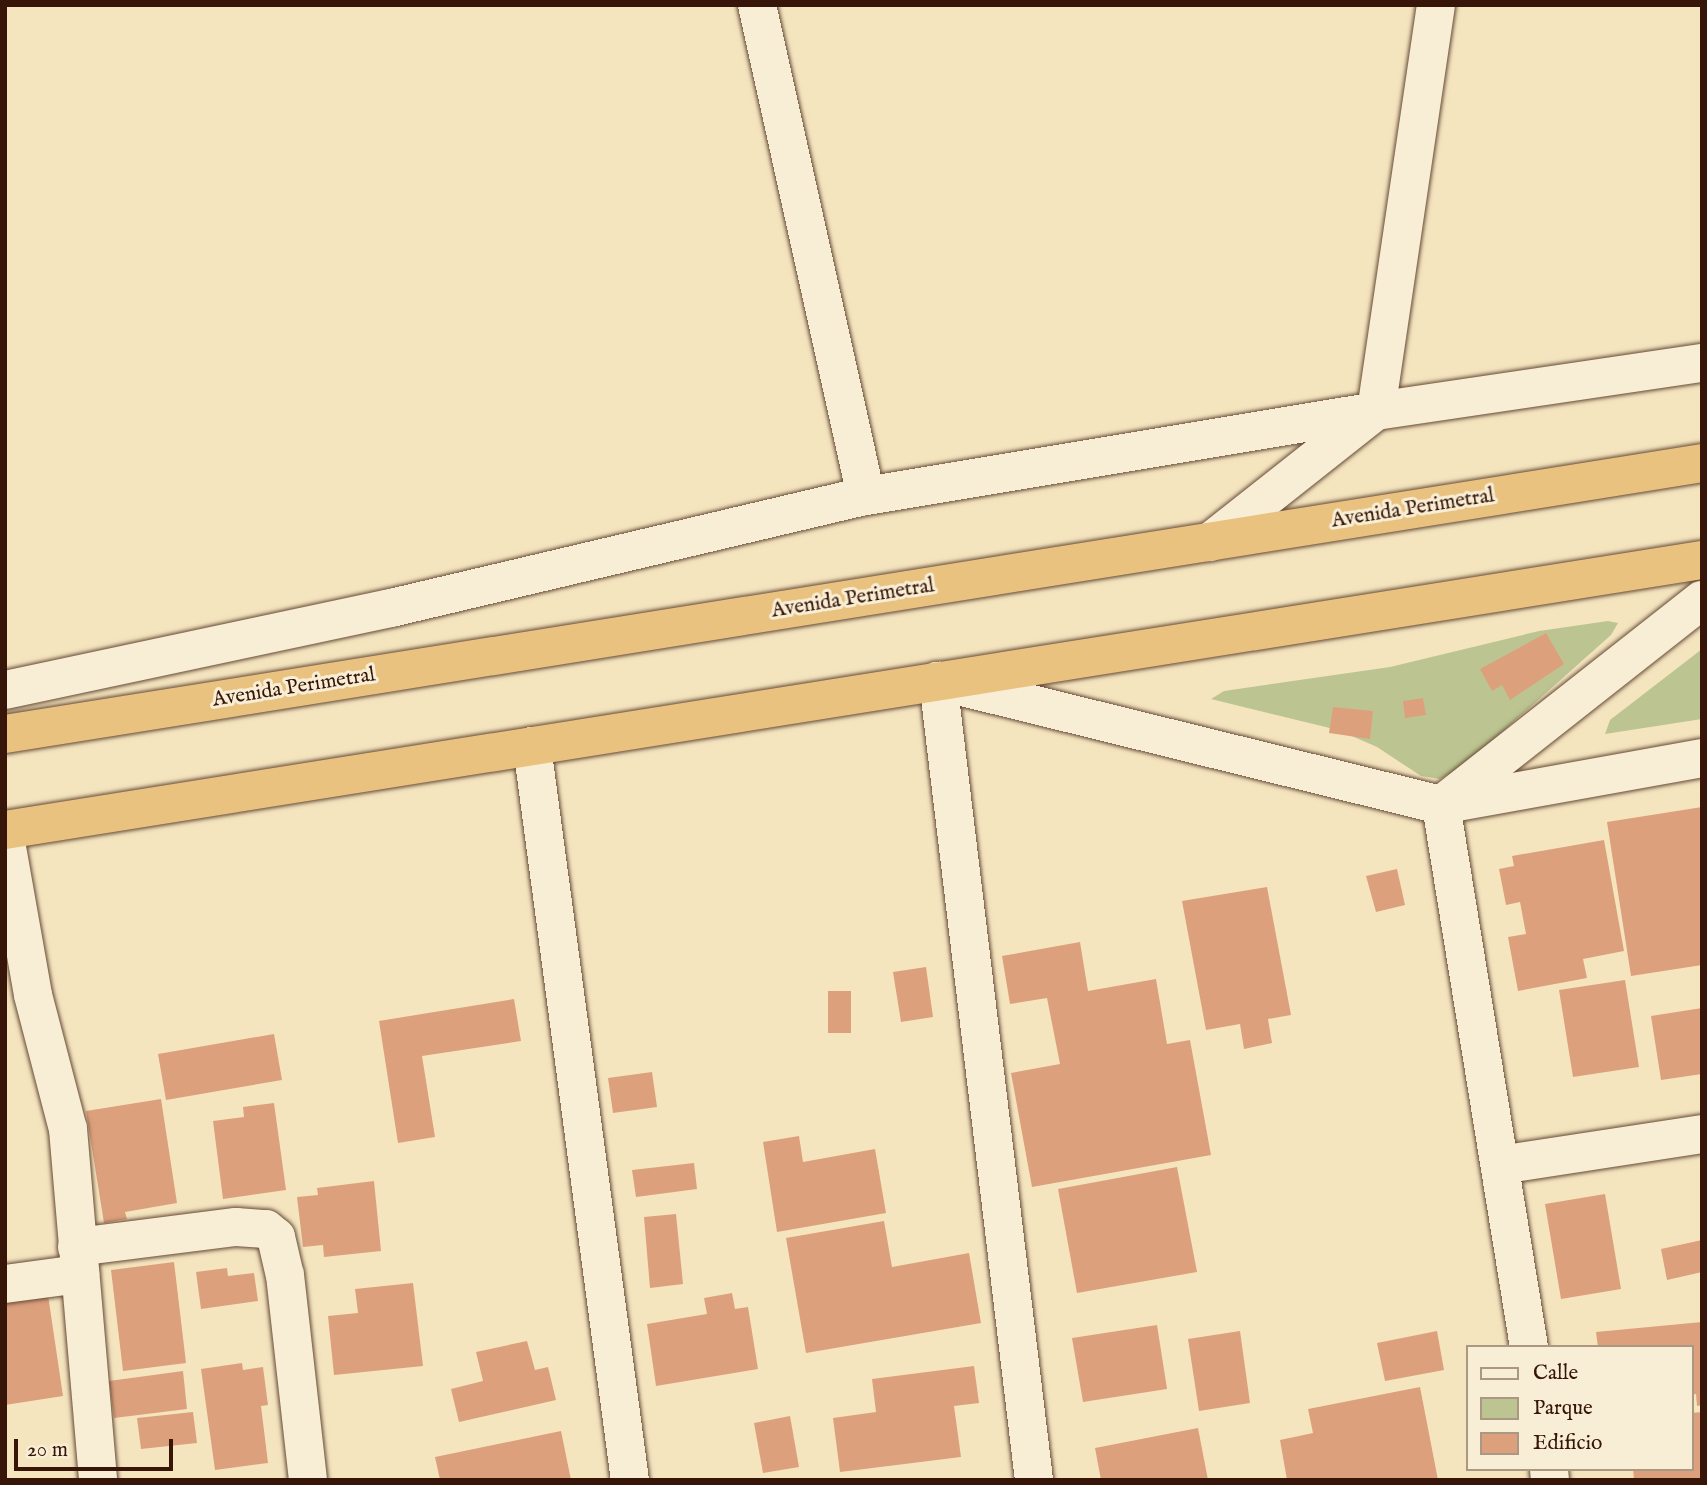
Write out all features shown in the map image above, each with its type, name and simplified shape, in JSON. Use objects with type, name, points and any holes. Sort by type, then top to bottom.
[{"type":"highway","name":"Avenida Perimetral","points":[[5,734],[1702,463]]},
{"type":"highway","points":[[5,830],[1702,560]]},
{"type":"street","points":[[757,5],[866,496]]},
{"type":"street","points":[[1210,542],[1376,411],[1436,5]]},
{"type":"street","points":[[5,690],[391,608],[866,496],[1376,411],[1702,363]]},
{"type":"street","points":[[1441,805],[1702,600]]},
{"type":"street","points":[[1034,1480],[938,681],[1441,805],[1702,758]]},
{"type":"street","points":[[532,746],[630,1480]]},
{"type":"street","points":[[1441,805],[1529,1345]]},
{"type":"street","points":[[5,836],[33,995],[68,1129],[99,1480]]},
{"type":"street","points":[[1500,1165],[1702,1134]]},
{"type":"street","points":[[5,1284],[79,1261],[236,1227],[266,1229],[276,1237],[285,1275],[308,1480]]},
{"type":"green space","points":[[1608,621],[1618,623],[1611,635],[1466,764],[1440,779],[1421,776],[1377,747],[1338,730],[1211,699],[1224,691],[1390,667],[1539,631]]},
{"type":"green space","points":[[1702,649],[1702,719],[1605,734],[1610,720]]},
{"type":"building","points":[[1546,633],[1564,664],[1510,700],[1502,685],[1492,691],[1480,669]]},
{"type":"building","points":[[1423,698],[1426,715],[1405,718],[1403,701]]},
{"type":"building","points":[[1333,707],[1373,711],[1370,739],[1329,733]]},
{"type":"building","points":[[1702,807],[1702,965],[1631,976],[1607,822]]},
{"type":"building","points":[[1604,840],[1624,951],[1583,959],[1587,978],[1518,991],[1508,937],[1526,934],[1520,902],[1506,905],[1499,869],[1514,866],[1512,856]]},
{"type":"building","points":[[1397,869],[1405,905],[1376,912],[1366,876]]},
{"type":"building","points":[[1267,887],[1291,1015],[1268,1019],[1272,1043],[1244,1049],[1240,1024],[1206,1030],[1182,901]]},
{"type":"building","points":[[1080,942],[1088,991],[1156,979],[1167,1044],[1190,1040],[1211,1155],[1032,1187],[1011,1073],[1060,1064],[1047,998],[1010,1004],[1002,956]]},
{"type":"building","points":[[926,967],[933,1017],[901,1022],[893,972]]},
{"type":"building","points":[[1625,980],[1639,1067],[1573,1077],[1559,990]]},
{"type":"building","points":[[828,991],[851,991],[851,1033],[828,1033]]},
{"type":"building","points":[[514,999],[521,1041],[422,1056],[435,1137],[398,1143],[379,1021]]},
{"type":"building","points":[[1702,1008],[1702,1074],[1661,1080],[1651,1016]]},
{"type":"building","points":[[274,1034],[282,1080],[166,1100],[158,1054]]},
{"type":"building","points":[[652,1072],[657,1107],[613,1113],[608,1078]]},
{"type":"building","points":[[161,1099],[177,1203],[125,1212],[127,1219],[104,1223],[86,1111]]},
{"type":"building","points":[[274,1103],[286,1190],[223,1199],[213,1121],[244,1117],[243,1107]]},
{"type":"building","points":[[799,1136],[803,1162],[875,1149],[886,1213],[777,1232],[763,1142]]},
{"type":"building","points":[[694,1163],[697,1189],[636,1197],[632,1170]]},
{"type":"building","points":[[1177,1167],[1197,1272],[1077,1293],[1058,1189]]},
{"type":"building","points":[[374,1181],[381,1251],[324,1257],[323,1245],[303,1247],[297,1197],[318,1195],[317,1188]]},
{"type":"building","points":[[1605,1194],[1621,1289],[1561,1299],[1545,1204]]},
{"type":"building","points":[[676,1214],[683,1284],[650,1288],[644,1217]]},
{"type":"building","points":[[884,1221],[892,1267],[969,1253],[981,1323],[806,1353],[786,1238]]},
{"type":"building","points":[[1702,1240],[1702,1272],[1667,1280],[1661,1249]]},
{"type":"building","points":[[174,1262],[186,1363],[123,1371],[111,1270]]},
{"type":"building","points":[[227,1268],[228,1276],[254,1273],[258,1301],[201,1309],[196,1272]]},
{"type":"building","points":[[413,1283],[423,1366],[334,1375],[328,1316],[358,1313],[355,1289]]},
{"type":"building","points":[[732,1293],[735,1309],[748,1307],[758,1369],[656,1386],[647,1324],[707,1314],[704,1298]]},
{"type":"building","points":[[48,1295],[63,1396],[5,1405],[5,1302]]},
{"type":"building","points":[[1702,1322],[1702,1405],[1697,1406],[1696,1394],[1693,1395],[1693,1345],[1598,1345],[1596,1332]]},
{"type":"building","points":[[1157,1325],[1167,1389],[1083,1402],[1072,1338]]},
{"type":"building","points":[[1240,1331],[1250,1403],[1199,1411],[1188,1339]]},
{"type":"building","points":[[1437,1331],[1444,1370],[1385,1381],[1377,1343]]},
{"type":"building","points":[[527,1341],[535,1370],[548,1367],[556,1400],[459,1422],[451,1389],[483,1381],[476,1352]]},
{"type":"building","points":[[242,1363],[243,1370],[263,1367],[268,1405],[261,1406],[268,1463],[215,1470],[201,1369]]},
{"type":"building","points":[[974,1366],[979,1403],[954,1406],[961,1457],[840,1472],[833,1418],[876,1412],[872,1379]]},
{"type":"building","points":[[183,1371],[187,1409],[114,1418],[109,1381]]},
{"type":"building","points":[[1420,1387],[1438,1480],[1287,1480],[1280,1440],[1313,1433],[1308,1409]]},
{"type":"building","points":[[193,1412],[197,1443],[141,1449],[137,1418]]},
{"type":"building","points":[[1702,1412],[1702,1480],[1634,1480],[1633,1471],[1693,1471],[1693,1413]]},
{"type":"building","points":[[790,1416],[799,1467],[763,1473],[754,1423]]},
{"type":"building","points":[[1198,1428],[1208,1480],[1101,1480],[1095,1448]]},
{"type":"building","points":[[561,1431],[571,1480],[440,1480],[435,1457]]}]
